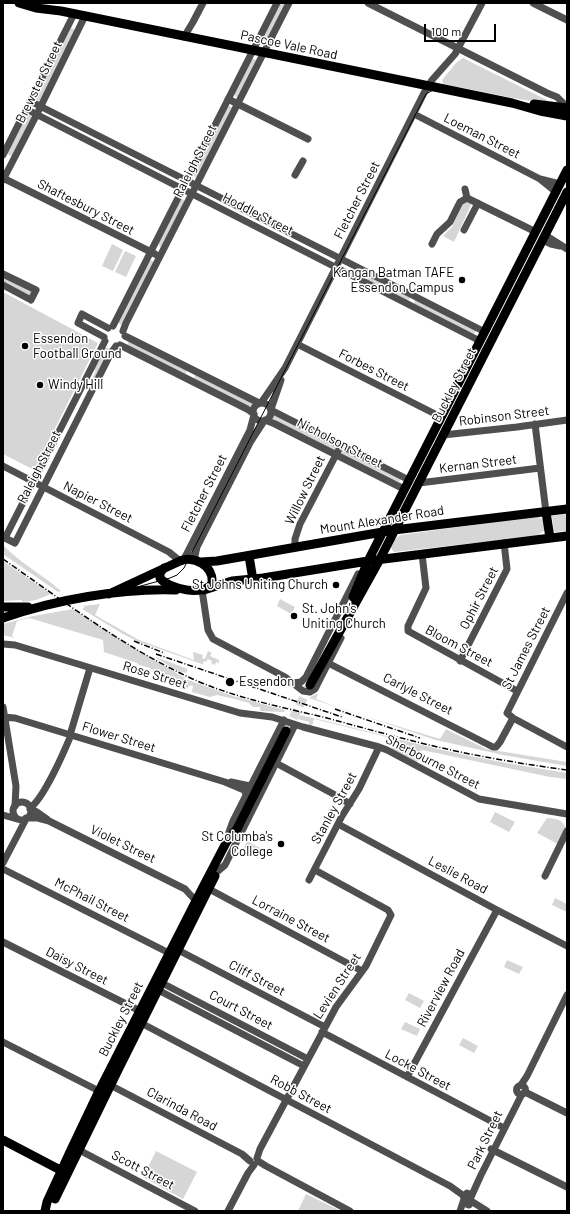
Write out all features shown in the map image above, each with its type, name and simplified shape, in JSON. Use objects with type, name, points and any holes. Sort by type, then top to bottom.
[{"type":"main road","name":"Pascoe Vale Road","points":[[22,4],[34,4],[74,14],[512,103],[567,116]]},
{"type":"main road","name":"Pascoe Vale Road","points":[[512,103],[567,108]]},
{"type":"main road","name":"Buckley Street","points":[[337,633],[382,532],[409,491],[419,483],[544,238],[563,190],[567,170]]},
{"type":"main road","name":"Buckley Street","points":[[310,684],[337,633],[380,559],[394,530],[409,491],[409,480],[484,332],[536,232],[563,190]]},
{"type":"main road","points":[[536,232],[544,238]]},
{"type":"main road","points":[[484,332],[489,345]]},
{"type":"main road","points":[[480,341],[489,345]]},
{"type":"main road","points":[[441,417],[450,422]]},
{"type":"main road","points":[[434,431],[443,435]]},
{"type":"main road","points":[[409,480],[419,483]]},
{"type":"main road","name":"Mount Alexander Road","points":[[182,560],[214,562],[394,530],[567,509]]},
{"type":"main road","points":[[546,512],[550,538]]},
{"type":"main road","points":[[3,618],[34,607],[109,594],[158,590],[203,590],[232,581],[253,580],[380,559],[567,536]]},
{"type":"main road","points":[[249,556],[253,580]]},
{"type":"main road","points":[[109,594],[182,560]]},
{"type":"main road","points":[[197,561],[209,571],[212,578],[211,585],[203,590]]},
{"type":"main road","points":[[164,568],[160,574],[162,580],[171,586],[187,590]]},
{"type":"main road","points":[[3,606],[34,607]]},
{"type":"main road","name":"Buckley Street","points":[[143,1013],[160,986],[196,901],[218,871],[237,829],[286,731]]},
{"type":"main road","name":"Buckley Street","points":[[46,1211],[47,1202],[65,1172],[74,1150],[228,842],[237,829]]},
{"type":"main road","points":[[3,1140],[65,1172]]},
{"type":"main road","points":[[47,1163],[60,1162],[74,1150]]},
{"type":"street","points":[[187,37],[203,3]]},
{"type":"street","name":"Raleigh Street","points":[[110,327],[188,181],[277,3]]},
{"type":"street","name":"Raleigh Street","points":[[124,334],[126,323],[289,3]]},
{"type":"street","points":[[368,3],[559,98],[567,108]]},
{"type":"street","name":"Fletcher Street","points":[[271,409],[285,368],[428,86],[458,49],[482,3]]},
{"type":"street","points":[[533,3],[567,20]]},
{"type":"street","name":"Brewster Street","points":[[3,157],[74,14]]},
{"type":"street","name":"Brewster Street","points":[[3,179],[85,16]]},
{"type":"street","points":[[228,99],[308,139]]},
{"type":"street","name":"Hoddle Street","points":[[30,101],[484,332]]},
{"type":"street","name":"Hoddle Street","points":[[26,109],[480,341]]},
{"type":"street","name":"Loeman Street","points":[[414,114],[563,190]]},
{"type":"street","points":[[3,157],[12,162]]},
{"type":"street","points":[[295,175],[303,161]]},
{"type":"street","name":"Shaftesbury Street","points":[[3,179],[159,257]]},
{"type":"street","points":[[465,188],[467,198]]},
{"type":"street","points":[[467,198],[536,232]]},
{"type":"street","points":[[432,244],[437,234],[450,222],[460,202],[467,198]]},
{"type":"street","points":[[464,230],[478,203]]},
{"type":"street","points":[[544,238],[554,240],[564,248]]},
{"type":"street","points":[[3,274],[36,290],[31,300],[3,285]]},
{"type":"street","points":[[82,314],[110,327],[119,327],[124,334],[260,403],[266,404],[271,409],[270,416],[264,420],[258,420],[247,409],[118,346],[110,346],[104,339],[78,323],[82,314]]},
{"type":"street","points":[[104,339],[105,331],[110,327]]},
{"type":"street","points":[[118,346],[124,340],[124,334]]},
{"type":"street","name":"Raleigh Street","points":[[104,339],[5,538],[14,543],[111,353],[118,346]]},
{"type":"street","name":"Forbes Street","points":[[297,344],[441,417]]},
{"type":"street","name":"Fletcher Street","points":[[260,403],[285,368]]},
{"type":"street","points":[[254,415],[254,408],[260,403]]},
{"type":"street","name":"Nicholson Street","points":[[271,409],[409,480]]},
{"type":"street","name":"Fletcher Street","points":[[182,560],[250,430],[254,415]]},
{"type":"street","name":"Fletcher Street","points":[[197,561],[197,546],[251,441],[264,420]]},
{"type":"street","name":"Nicholson Street","points":[[264,420],[274,423],[409,491]]},
{"type":"street","name":"Robinson Street","points":[[443,435],[567,420]]},
{"type":"street","points":[[535,424],[546,512]]},
{"type":"street","name":"Willow Street","points":[[295,547],[295,539],[300,524],[340,445]]},
{"type":"street","name":"Napier Street","points":[[3,466],[182,560]]},
{"type":"street","name":"Kernan Street","points":[[419,483],[540,468]]},
{"type":"street","name":"Ophir Street","points":[[460,660],[508,569],[504,543]]},
{"type":"street","name":"Bloom Street","points":[[422,554],[426,588],[407,627],[410,634],[517,691]]},
{"type":"street","name":"Buckley Street","points":[[292,683],[301,682],[306,677],[360,570],[368,561]]},
{"type":"street","name":"Buckley Street","points":[[292,683],[304,692],[312,691],[315,688],[356,610],[363,589]]},
{"type":"street","points":[[203,590],[208,630],[213,639],[284,676],[292,683]]},
{"type":"street","name":"St James Street","points":[[513,718],[506,713],[567,593]]},
{"type":"street","name":"Rose Street","points":[[3,639],[15,645],[240,713],[268,716],[290,722]]},
{"type":"street","name":"Rose Street","points":[[3,644],[15,645]]},
{"type":"street","name":"Carlyle Street","points":[[328,663],[490,746],[496,747],[513,718]]},
{"type":"street","points":[[3,863],[16,836],[29,816],[30,809],[37,802],[44,791],[71,735],[90,668]]},
{"type":"street","points":[[3,707],[16,786],[13,814],[17,819],[16,836]]},
{"type":"street","name":"Flower Street","points":[[4,717],[15,718],[225,782],[244,790],[246,794]]},
{"type":"street","points":[[513,718],[567,747]]},
{"type":"street","name":"Buckley Street","points":[[218,871],[225,865],[276,763],[290,722]]},
{"type":"street","name":"Buckley Street","points":[[228,842],[233,822],[250,786],[290,722]]},
{"type":"street","name":"Sherbourne Street","points":[[290,722],[387,750],[479,799],[566,815]]},
{"type":"street","name":"Stanley Street","points":[[309,880],[338,824],[359,789],[379,747]]},
{"type":"street","points":[[276,763],[350,804]]},
{"type":"street","name":"Flower Street","points":[[225,782],[250,786]]},
{"type":"street","points":[[16,786],[24,802],[30,809]]},
{"type":"street","points":[[3,812],[19,803],[24,802]]},
{"type":"street","name":"Violet Street","points":[[30,809],[37,812],[49,821],[185,889],[196,901]]},
{"type":"street","points":[[3,815],[22,820],[26,819]]},
{"type":"street","name":"Violet Street","points":[[26,819],[38,818],[49,821]]},
{"type":"street","name":"Leslie Road","points":[[338,824],[496,910],[567,946]]},
{"type":"street","points":[[545,876],[567,831]]},
{"type":"street","name":"McPhail Street","points":[[3,869],[174,952]]},
{"type":"street","name":"Levien Street","points":[[228,1211],[340,999],[369,961],[391,914],[388,910],[315,870]]},
{"type":"street","name":"Violet Street","points":[[185,889],[205,889]]},
{"type":"street","name":"Lorraine Street","points":[[205,889],[362,971]]},
{"type":"street","name":"Riverview Road","points":[[407,1077],[496,910]]},
{"type":"street","name":"Daisy Street","points":[[3,942],[143,1013]]},
{"type":"street","name":"Cliff Street","points":[[174,952],[323,1030]]},
{"type":"street","name":"Court Street","points":[[160,986],[308,1059]]},
{"type":"street","name":"Court Street","points":[[160,986],[304,1066]]},
{"type":"street","name":"Park Street","points":[[522,1090],[527,1076],[567,995]]},
{"type":"street","name":"Park Street","points":[[464,1211],[473,1185],[567,1001]]},
{"type":"street","name":"Robb Street","points":[[139,1022],[450,1186],[484,1209]]},
{"type":"street","name":"Locke Street","points":[[323,1030],[503,1128]]},
{"type":"street","points":[[3,1042],[103,1093]]},
{"type":"street","name":"Clarinda Road","points":[[107,1084],[350,1211]]},
{"type":"street","points":[[522,1090],[567,1113]]},
{"type":"street","points":[[492,1149],[567,1187]]},
{"type":"street","name":"Scott Street","points":[[74,1150],[195,1211]]},
{"type":"street","name":"Park Street","points":[[460,1211],[468,1199]]},
{"type":"shaded area","points":[[280,3],[287,3],[266,43],[262,44],[261,40]]},
{"type":"shaded area","points":[[71,28],[75,30],[40,100],[38,101],[35,99]]},
{"type":"shaded area","points":[[463,58],[547,100],[546,103],[443,84],[442,80],[456,63]]},
{"type":"shaded area","points":[[251,60],[256,60],[237,97],[234,94]]},
{"type":"shaded area","points":[[230,106],[233,109],[198,176],[193,176],[227,107]]},
{"type":"shaded area","points":[[27,115],[32,117],[13,155],[10,156],[7,153]]},
{"type":"shaded area","points":[[179,200],[184,200],[184,203],[163,246],[160,247],[158,242]]},
{"type":"shaded area","points":[[467,201],[471,202],[471,205],[454,242],[443,236],[452,227],[463,203]]},
{"type":"shaded area","points":[[112,244],[123,250],[113,271],[102,266]]},
{"type":"shaded area","points":[[125,251],[136,256],[126,277],[115,272]]},
{"type":"shaded area","points":[[149,260],[153,261],[154,263],[124,323],[121,325],[118,322]]},
{"type":"shaded area","points":[[351,268],[411,297],[407,301],[350,272]]},
{"type":"shaded area","points":[[3,276],[32,291],[30,296],[3,283]]},
{"type":"shaded area","name":"Windy Hill","points":[[3,292],[98,343],[34,470],[3,454]]},
{"type":"shaded area","points":[[415,299],[475,329],[476,331],[474,334],[471,334],[414,304]]},
{"type":"shaded area","points":[[129,340],[187,370],[186,374],[127,346]]},
{"type":"shaded area","points":[[105,347],[110,351],[94,381],[90,382],[96,370],[92,372]]},
{"type":"shaded area","points":[[195,375],[253,403],[253,407],[252,408],[194,380]]},
{"type":"shaded area","points":[[274,415],[337,447],[336,450],[334,451],[272,420]]},
{"type":"shaded area","points":[[341,450],[344,450],[402,477],[399,482],[343,454],[340,452]]},
{"type":"shaded area","points":[[567,514],[567,531],[554,532],[552,516]]},
{"type":"shaded area","points":[[538,516],[545,522],[545,530],[537,536],[394,552],[391,548],[393,540],[401,535]]},
{"type":"shaded area","points":[[3,545],[17,558],[61,591],[58,592],[3,554]]},
{"type":"shaded area","points":[[3,561],[51,594],[36,600],[22,602],[22,600],[3,601]]},
{"type":"shaded area","points":[[280,599],[295,607],[291,614],[277,606]]},
{"type":"shaded area","points":[[100,604],[95,615],[139,640],[194,660],[193,652],[203,655],[202,658],[205,659],[208,651],[212,653],[210,656],[219,660],[219,663],[216,662],[215,665],[208,659],[202,664],[137,641],[82,609],[85,607],[83,606]]},
{"type":"shaded area","points":[[73,609],[124,642],[188,680],[233,696],[285,710],[284,712],[260,711],[260,707],[253,707],[249,703],[235,699],[217,695],[210,697],[192,692],[193,686],[190,685],[186,690],[169,685],[169,681],[167,679],[150,668],[104,652],[103,640],[29,618],[17,621],[12,636],[15,638],[3,635],[3,624],[33,616]]},
{"type":"shaded area","points":[[156,657],[188,669],[186,673],[178,671]]},
{"type":"shaded area","points":[[318,694],[316,699],[337,707],[309,698]]},
{"type":"shaded area","points":[[359,714],[440,739],[446,729],[486,749],[567,762],[567,766],[503,755],[436,740]]},
{"type":"shaded area","points":[[300,715],[454,753],[567,773],[567,779],[550,777],[422,750],[416,765],[391,750],[395,739],[314,719],[312,726],[309,725],[309,722],[298,719]]},
{"type":"shaded area","points":[[495,812],[515,822],[509,832],[490,822]]},
{"type":"shaded area","points":[[547,818],[559,820],[565,826],[566,830],[558,844],[537,833]]},
{"type":"shaded area","points":[[247,841],[266,851],[262,857],[244,848]]},
{"type":"shaded area","points":[[555,898],[567,904],[567,912],[552,905]]},
{"type":"shaded area","points":[[507,960],[523,967],[519,974],[504,967]]},
{"type":"shaded area","points":[[409,993],[424,1001],[420,1008],[405,1000]]},
{"type":"shaded area","points":[[405,1022],[420,1029],[417,1036],[401,1029]]},
{"type":"shaded area","points":[[463,1038],[478,1046],[474,1053],[459,1045]]},
{"type":"shaded area","points":[[156,1151],[197,1172],[183,1199],[143,1177]]},
{"type":"shaded area","points":[[306,1194],[341,1211],[298,1211]]},
{"type":"tunnel","points":[[287,730],[310,685]]},
{"type":"tram line","points":[[3,614],[104,596],[170,578],[177,575],[184,568],[426,94],[433,90],[442,89],[567,115]]},
{"type":"railway","points":[[3,559],[89,619],[133,647],[178,672],[214,688],[251,700],[327,718],[432,746],[490,758],[567,770]]},
{"type":"railway","points":[[134,641],[164,653]]},
{"type":"railway","points":[[156,654],[342,717]]},
{"type":"railway","points":[[335,709],[420,738]]},
{"type":"place","name":"Kangan Batman TAFE Essendon Campus","points":[[462,280]]},
{"type":"place","name":"Essendon Football Ground","points":[[25,346]]},
{"type":"place","name":"Windy Hill","points":[[40,385]]},
{"type":"place","name":"St Johns Uniting Church","points":[[336,585]]},
{"type":"place","name":"St. John's Uniting Church","points":[[294,616]]},
{"type":"place","name":"Essendon","points":[[230,682]]},
{"type":"place","name":"St Columba's College","points":[[281,844]]}]
